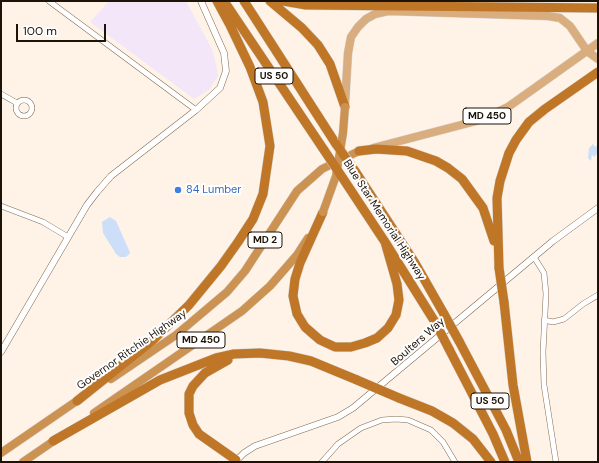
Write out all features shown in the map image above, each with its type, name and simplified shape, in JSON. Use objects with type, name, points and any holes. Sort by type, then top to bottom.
[{"type":"highway","points":[[77,401],[142,350],[189,305],[221,266],[238,242],[253,219],[263,194],[270,146],[263,102],[250,67],[217,1]]},
{"type":"highway","name":"Blue Star Memorial Highway","points":[[224,1],[385,242],[435,322],[493,434],[505,462]]},
{"type":"highway","name":"Blue Star Memorial Highway","points":[[244,1],[415,263],[459,341],[506,430],[519,462]]},
{"type":"highway","points":[[270,1],[302,28],[318,45],[330,64],[345,107]]},
{"type":"highway","points":[[283,1],[306,5],[598,8]]},
{"type":"highway","points":[[499,268],[497,198],[500,181],[509,153],[516,140],[530,122],[545,109],[598,72]]},
{"type":"highway","name":"MD 450","points":[[53,442],[242,311],[270,286],[297,255],[323,212],[336,176],[343,133],[345,107]]},
{"type":"highway","name":"MD 2","points":[[359,151],[376,149],[407,151],[436,161],[462,179],[483,208],[495,242],[504,302],[513,385],[527,462]]},
{"type":"highway","name":"Governor Ritchie Highway","points":[[1,453],[176,335],[227,292],[245,271],[297,191],[322,169],[359,151]]},
{"type":"highway","points":[[323,212],[300,263],[295,279],[293,296],[298,314],[305,327],[320,340],[335,346],[351,347],[377,338],[388,328],[396,315],[399,300],[397,284],[385,242]]},
{"type":"highway","points":[[235,461],[199,434],[193,425],[189,413],[189,394],[193,386],[205,373],[218,364],[232,359],[260,353]]},
{"type":"highway","points":[[23,462],[53,442],[160,380],[216,358],[234,354],[260,353],[289,356],[311,362],[432,411],[453,423],[472,439],[491,462]]},
{"type":"main road","name":"MD 450","points":[[345,107],[347,59],[351,38],[358,26],[366,19],[375,14],[388,11],[548,16],[560,18],[570,26],[587,51],[598,59]]},
{"type":"main road","name":"Governor Ritchie Highway","points":[[359,151],[480,120],[508,107],[598,43]]},
{"type":"street","points":[[49,1],[196,110]]},
{"type":"street","points":[[1,352],[87,205],[111,176],[216,94],[224,80],[226,62],[221,43],[201,1]]},
{"type":"street","points":[[1,94],[18,103]]},
{"type":"street","points":[[1,206],[43,222],[68,237]]},
{"type":"street","name":"Boulters Way","points":[[235,461],[255,446],[338,417],[353,408],[534,257],[598,208]]},
{"type":"street","points":[[534,257],[544,273],[546,294],[544,320],[544,385],[556,462]]},
{"type":"street","points":[[544,320],[553,322],[564,319],[583,304],[598,296]]},
{"type":"street","points":[[322,462],[338,444],[361,428],[382,420],[396,419],[408,420],[431,430],[443,442],[455,462]]},
{"type":"shaded area","points":[[109,1],[186,1],[212,49],[216,64],[218,76],[209,90],[194,99],[90,22]]},
{"type":"water","points":[[593,144],[595,147],[598,145],[598,156],[596,154],[595,157],[592,155],[591,161],[588,158],[589,148]]},
{"type":"water","points":[[110,217],[116,221],[129,250],[130,253],[126,257],[120,257],[116,254],[103,233],[102,222]]},
{"type":"place","name":"84 Lumber","points":[[178,190]]}]
